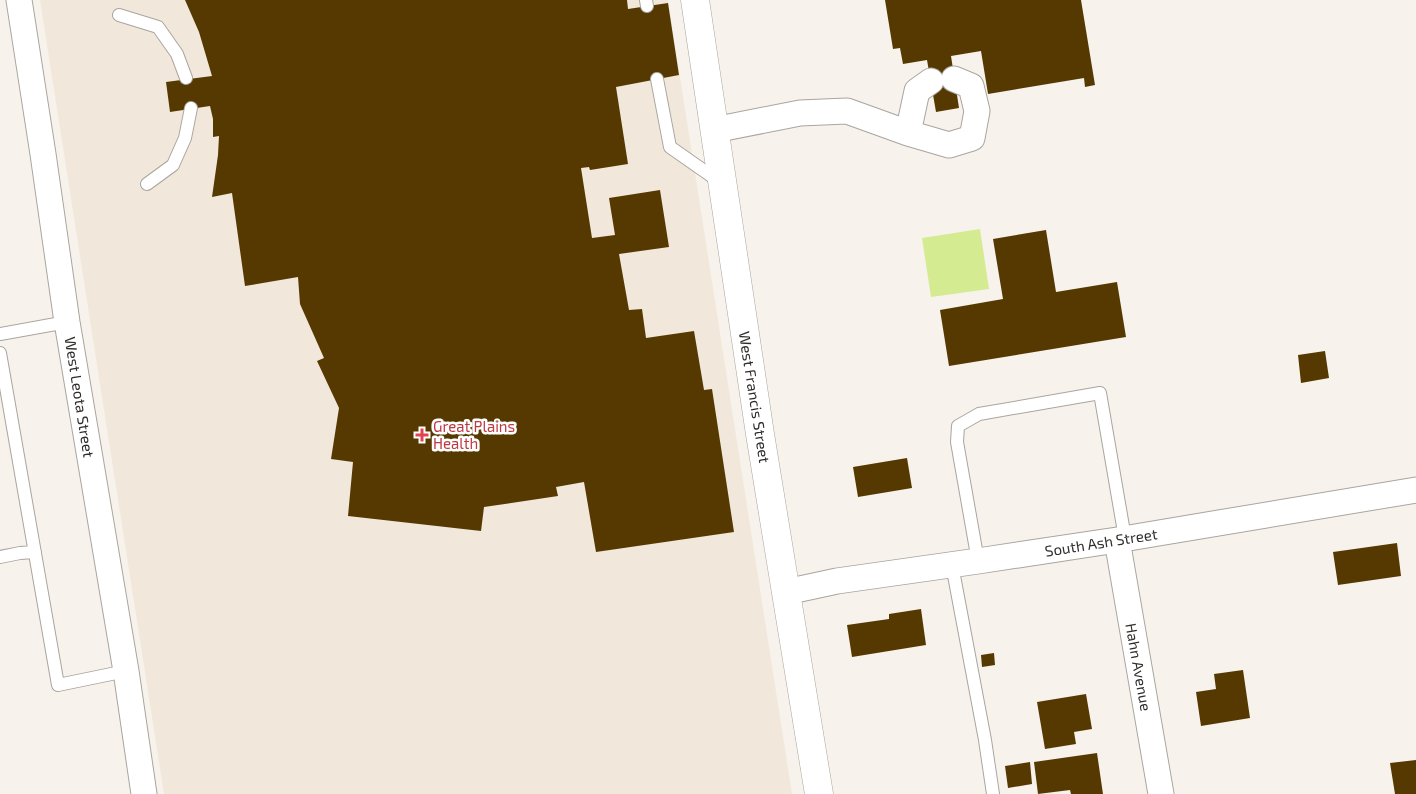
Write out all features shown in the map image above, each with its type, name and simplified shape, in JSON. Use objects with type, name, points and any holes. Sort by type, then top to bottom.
[{"type":"street","name":"West Leota Street","points":[[19,0],[68,322],[126,671],[144,794]]},
{"type":"street","name":"West Francis Street","points":[[695,0],[722,183],[819,794]]},
{"type":"street","points":[[714,130],[800,113],[847,111],[908,133],[949,145],[972,138],[977,111],[970,86],[943,80],[917,91],[908,133]]},
{"type":"street","name":"South Ash Street","points":[[786,592],[837,581],[1121,539],[1416,490]]},
{"type":"street","name":"Hahn Avenue","points":[[1121,539],[1161,794]]},
{"type":"lane","points":[[119,16],[158,27],[177,54],[186,78]]},
{"type":"lane","points":[[657,79],[670,147],[722,183]]},
{"type":"lane","points":[[147,184],[173,165],[185,138],[191,108]]},
{"type":"lane","points":[[0,334],[68,322]]},
{"type":"lane","points":[[0,353],[58,685],[126,671]]},
{"type":"lane","points":[[978,561],[957,442],[958,426],[979,414],[1100,393],[1121,539]]},
{"type":"lane","points":[[0,557],[35,552]]},
{"type":"lane","points":[[952,565],[985,740],[993,794]]},
{"type":"shaded area","name":"Great Plains Health","points":[[40,0],[668,0],[792,794],[164,794]]},
{"type":"green space","points":[[980,229],[989,289],[931,297],[922,238]]},
{"type":"building","points":[[185,0],[627,0],[628,9],[668,3],[679,75],[616,87],[628,164],[590,170],[589,167],[581,168],[592,238],[615,235],[609,198],[660,190],[669,247],[619,254],[629,310],[642,309],[646,338],[694,331],[704,390],[712,389],[734,532],[596,552],[584,482],[556,487],[558,496],[484,507],[481,531],[348,516],[353,462],[331,459],[339,408],[317,361],[324,358],[300,304],[298,277],[245,286],[232,193],[212,197],[219,136],[213,137],[213,119],[210,106],[170,112],[166,82],[212,76],[199,32]]},
{"type":"building","points":[[885,0],[1081,0],[1095,85],[1085,87],[1084,78],[988,94],[981,51],[951,56],[959,108],[936,112],[927,60],[903,64],[900,48],[893,49]]},
{"type":"building","points":[[1046,230],[1056,292],[1117,282],[1126,337],[949,366],[940,310],[1003,299],[993,239]]},
{"type":"building","points":[[1325,351],[1329,378],[1301,383],[1298,355]]},
{"type":"building","points":[[907,458],[912,488],[858,497],[853,467]]},
{"type":"building","points":[[1397,543],[1401,576],[1338,585],[1333,552]]},
{"type":"building","points":[[921,609],[926,645],[852,657],[847,625],[889,619],[889,614]]},
{"type":"building","points":[[994,653],[995,665],[982,667],[981,655]]},
{"type":"building","points":[[1243,670],[1250,718],[1201,726],[1196,692],[1216,689],[1214,674]]},
{"type":"building","points":[[1086,694],[1092,729],[1074,732],[1076,744],[1045,749],[1037,702]]},
{"type":"building","points":[[1097,753],[1103,794],[1071,794],[1070,790],[1038,794],[1034,762]]},
{"type":"building","points":[[1416,760],[1416,794],[1395,794],[1390,763]]},
{"type":"building","points":[[1030,762],[1032,784],[1008,788],[1005,766]]},
{"type":"place","name":"Great Plains Health","points":[[422,435]]}]
